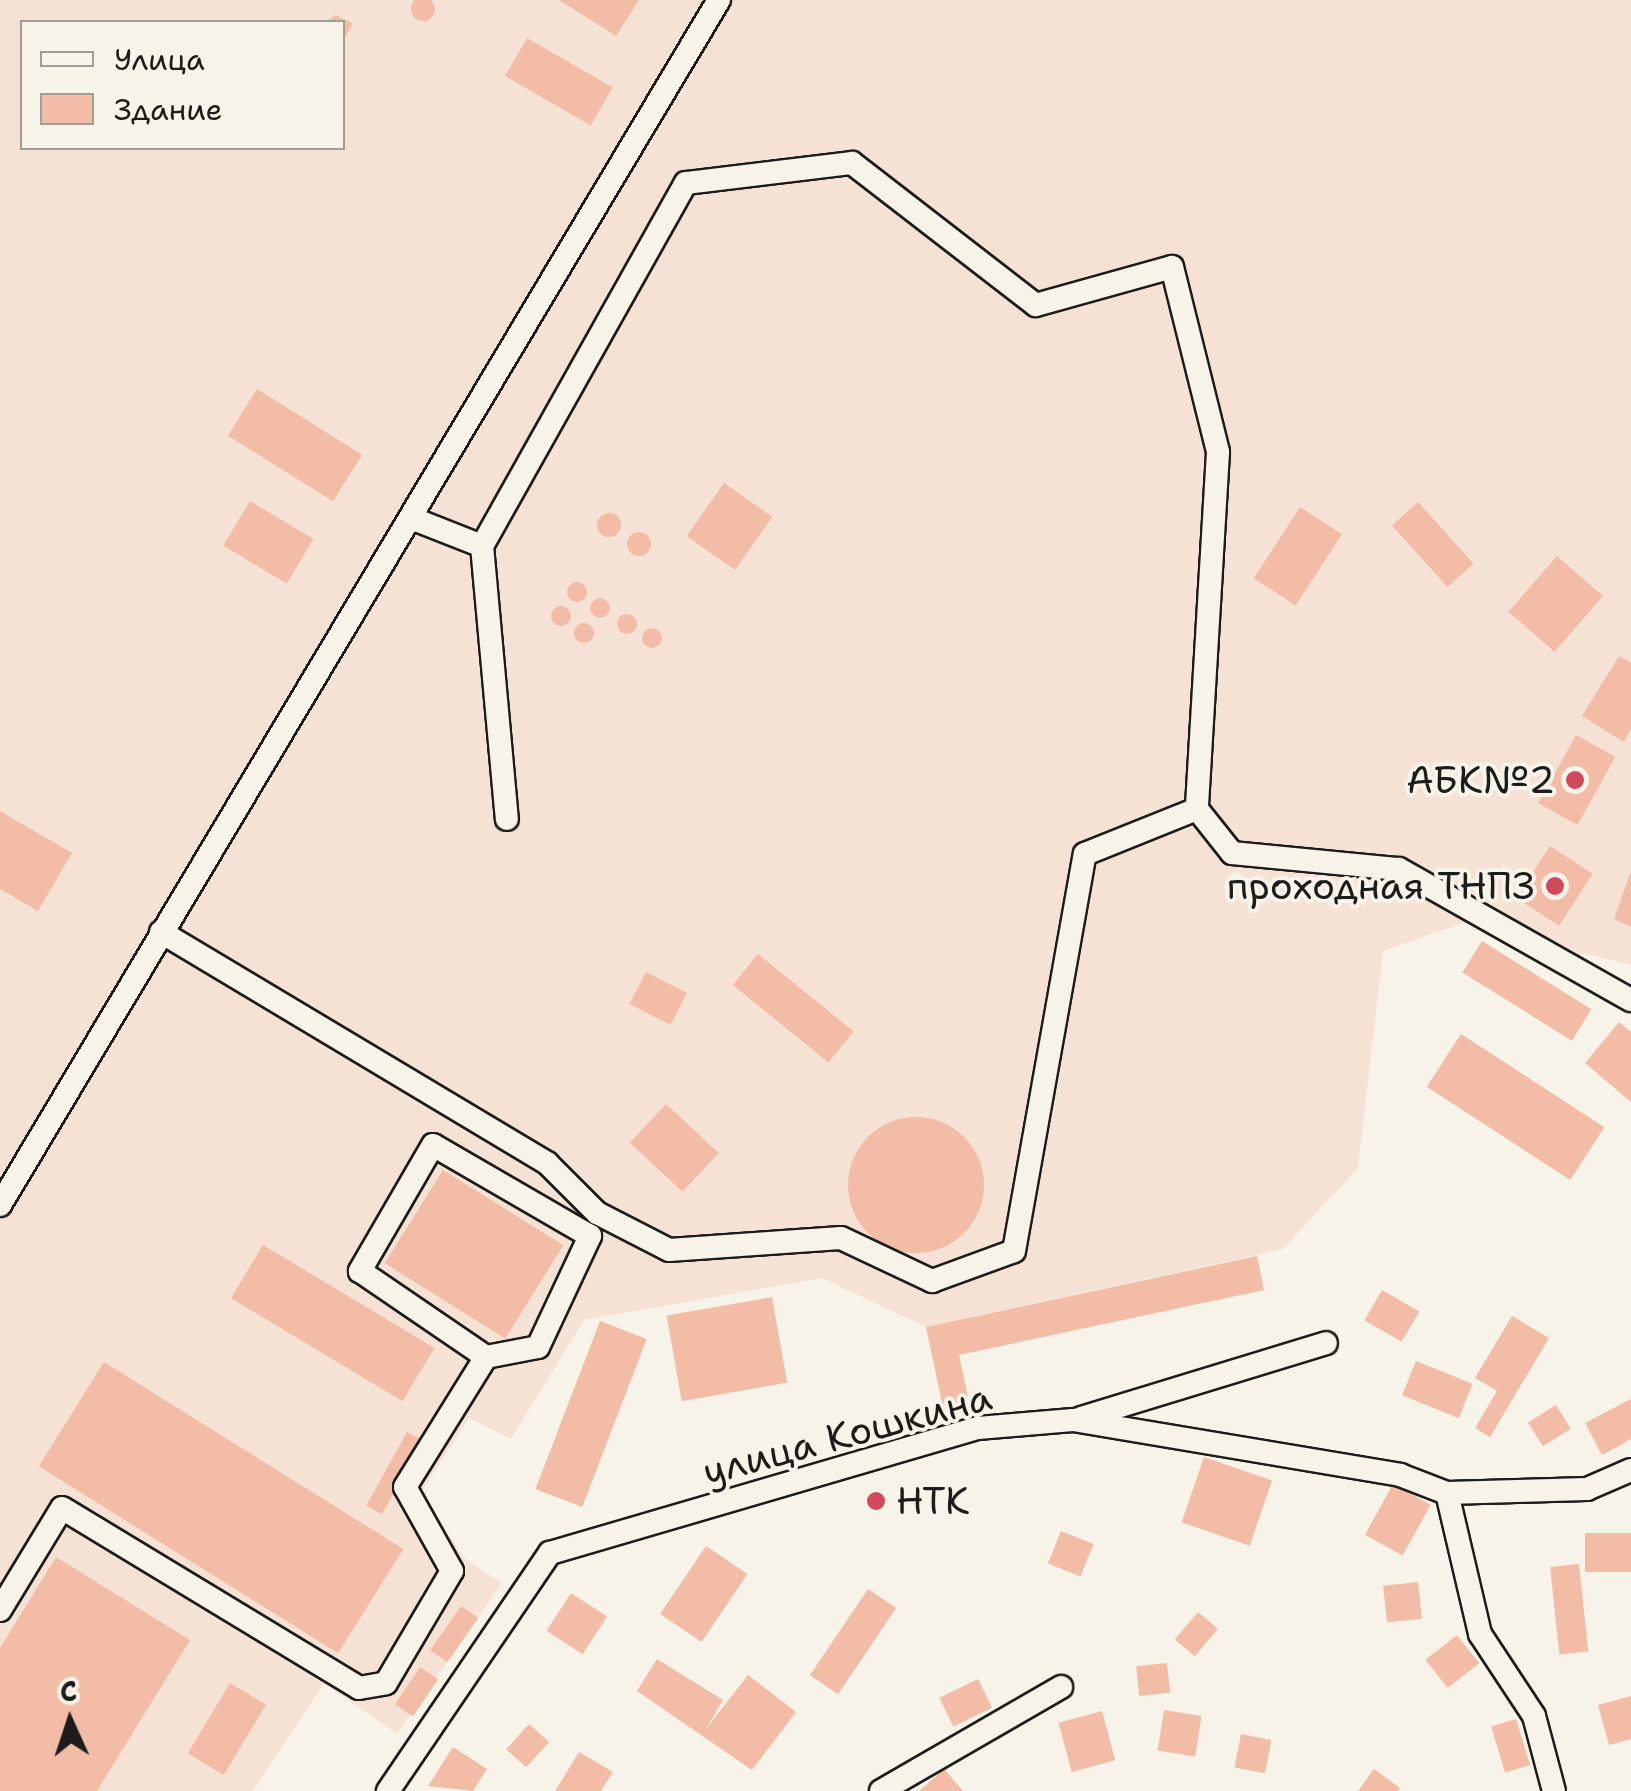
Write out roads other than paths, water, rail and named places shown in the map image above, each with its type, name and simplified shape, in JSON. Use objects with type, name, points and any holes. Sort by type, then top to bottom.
[{"type":"street","points":[[0,1205],[719,0]]},
{"type":"street","points":[[507,820],[482,546],[686,184],[852,163],[1036,305],[1172,267],[1218,452],[1197,809],[1232,853],[1399,869],[1631,1000]]},
{"type":"street","points":[[411,518],[482,546]]},
{"type":"street","points":[[161,932],[547,1164],[597,1213],[669,1250],[841,1238],[932,1282],[1014,1251],[1084,854],[1197,809]]},
{"type":"street","points":[[0,1610],[62,1508],[359,1688],[386,1683],[452,1571],[405,1487],[486,1357],[538,1347],[590,1236],[433,1144],[360,1271],[486,1357]]},
{"type":"street","points":[[1073,1420],[1326,1343]]},
{"type":"street","name":"улица Кошкина","points":[[388,1791],[550,1553],[978,1428],[1073,1420],[1400,1474],[1447,1493]]},
{"type":"street","points":[[1554,1791],[1534,1716],[1480,1634],[1447,1493],[1587,1489],[1631,1470]]},
{"type":"street","points":[[881,1791],[1061,1687]]},
{"type":"place","name":"АБК№2","points":[[1575,780]]},
{"type":"place","name":"проходная ТНПЗ","points":[[1555,886]]},
{"type":"place","name":"НТК","points":[[876,1501]]}]
